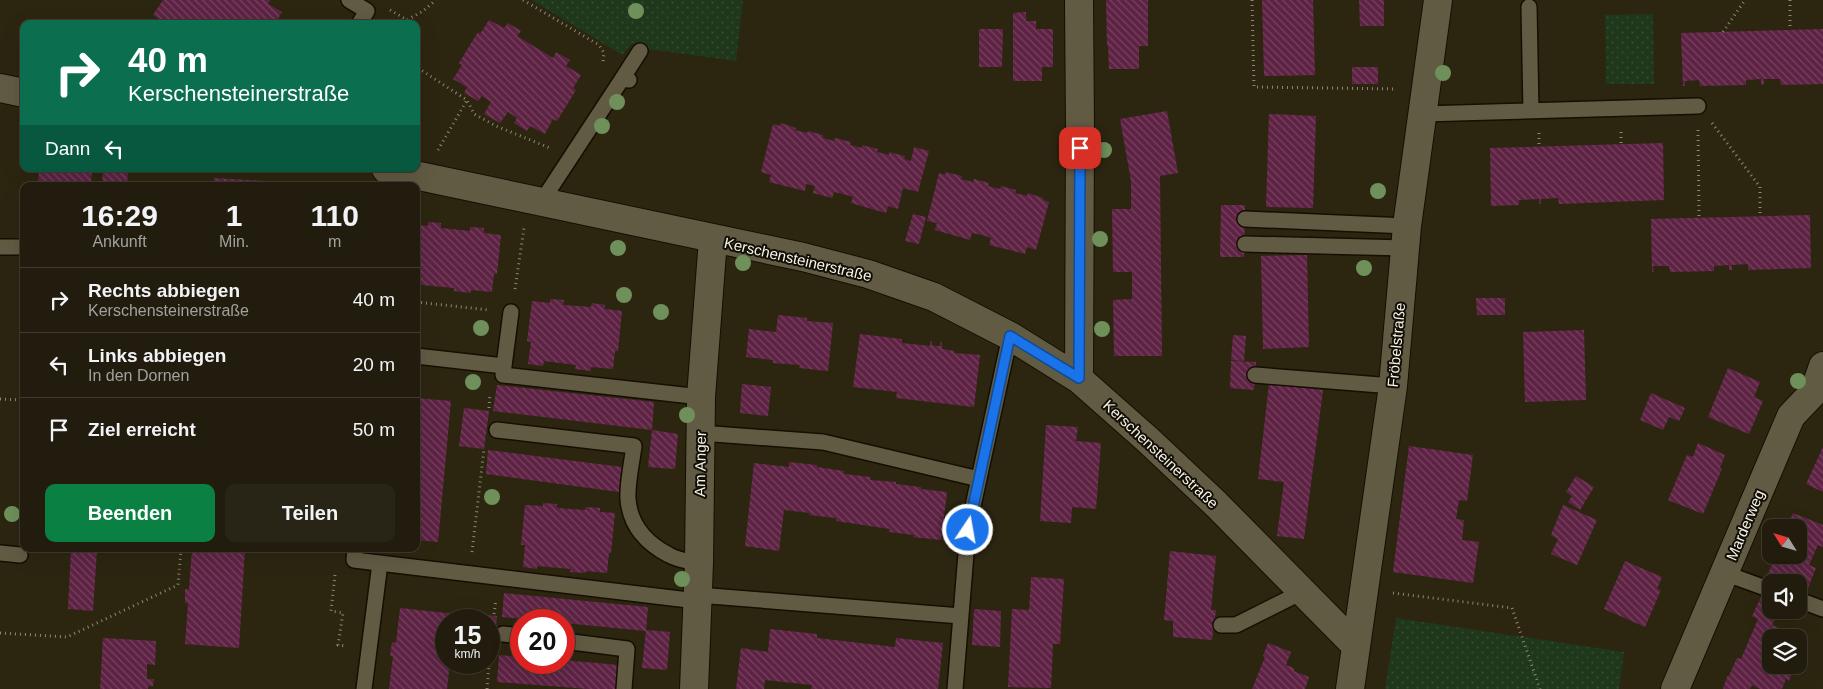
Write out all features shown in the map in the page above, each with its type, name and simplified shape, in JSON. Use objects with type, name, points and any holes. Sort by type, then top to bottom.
[{"type":"street","points":[[1079,0],[1079,378]]},
{"type":"street","name":"Fröbelstraße","points":[[1350,689],[1392,386],[1406,237],[1438,0]]},
{"type":"street","points":[[0,88],[20,92]]},
{"type":"street","name":"Kerschensteinerstraße","points":[[404,176],[535,200],[570,213],[803,257],[868,274],[934,297],[1010,336],[1079,378],[1216,504],[1355,645]]},
{"type":"street","name":"Am Anger","points":[[694,689],[699,563],[701,397],[713,239]]},
{"type":"street","name":"Marderweg","points":[[1676,689],[1791,416],[1819,394],[1823,366]]},
{"type":"lane","points":[[349,0],[363,17]]},
{"type":"lane","points":[[1529,8],[1530,111]]},
{"type":"lane","points":[[535,200],[579,150],[626,79],[640,51]]},
{"type":"lane","points":[[1424,102],[1530,111],[1698,106]]},
{"type":"lane","points":[[1245,218],[1406,237]]},
{"type":"lane","points":[[1245,244],[1406,237]]},
{"type":"lane","points":[[0,247],[20,247]]},
{"type":"lane","points":[[512,312],[499,366],[503,376],[701,397]]},
{"type":"lane","points":[[955,689],[968,530],[1010,336]]},
{"type":"lane","points":[[420,356],[499,366]]},
{"type":"lane","points":[[1255,375],[1392,386]]},
{"type":"lane","points":[[497,430],[634,446],[628,498],[632,518],[638,531],[648,541],[670,556],[699,563]]},
{"type":"lane","points":[[700,433],[823,442],[979,479]]},
{"type":"lane","points":[[0,552],[20,555]]},
{"type":"lane","points":[[355,554],[380,563],[470,575],[697,598],[961,616]]},
{"type":"lane","points":[[364,689],[380,563]]},
{"type":"lane","points":[[1724,573],[1762,587]]},
{"type":"lane","points":[[1221,625],[1236,625],[1302,592]]},
{"type":"lane","points":[[1807,603],[1823,609]]},
{"type":"lane","points":[[503,634],[510,635]]},
{"type":"lane","points":[[575,642],[627,648],[624,689]]},
{"type":"path","points":[[363,17],[380,4],[407,20],[423,11],[436,0]]},
{"type":"path","points":[[523,0],[599,45],[604,53],[602,63]]},
{"type":"path","points":[[1252,0],[1254,87],[1424,102]]},
{"type":"path","points":[[1723,32],[1745,0]]},
{"type":"path","points":[[1790,0],[1790,30]]},
{"type":"path","points":[[420,71],[421,70],[467,100],[474,114],[496,126],[550,148],[579,150]]},
{"type":"path","points":[[420,157],[467,100]]},
{"type":"path","points":[[1698,106],[1760,187],[1760,216]]},
{"type":"path","points":[[1698,106],[1698,218]]},
{"type":"path","points":[[550,148],[555,140]]},
{"type":"path","points":[[420,302],[512,312],[535,200]]},
{"type":"path","points":[[488,413],[499,366]]},
{"type":"path","points":[[0,399],[20,400]]},
{"type":"path","points":[[470,575],[485,441]]},
{"type":"path","points":[[0,633],[67,637],[178,585],[181,552]]},
{"type":"path","points":[[355,554],[336,560],[331,611],[342,613],[338,645],[369,650]]},
{"type":"path","points":[[1363,589],[1512,608],[1540,687],[1545,689]]},
{"type":"green space","points":[[532,0],[743,0],[736,61],[648,49],[632,43],[622,55]]},
{"type":"green space","points":[[1653,14],[1654,84],[1606,84],[1605,15]]},
{"type":"green space","points":[[1396,618],[1624,652],[1619,689],[1385,689]]},
{"type":"building","points":[[163,0],[270,0],[268,4],[282,12],[277,20],[161,20],[153,15]]},
{"type":"building","points":[[1106,0],[1148,0],[1148,46],[1139,46],[1139,69],[1109,69]]},
{"type":"building","points":[[1262,0],[1313,0],[1315,75],[1264,76]]},
{"type":"building","points":[[1359,0],[1384,0],[1384,26],[1360,26]]},
{"type":"building","points":[[1026,12],[1026,21],[1036,21],[1036,29],[1053,29],[1053,67],[1042,67],[1042,81],[1013,81],[1013,13]]},
{"type":"building","points":[[489,20],[504,28],[508,23],[521,31],[517,36],[553,58],[556,52],[570,60],[566,66],[581,75],[573,88],[576,90],[557,121],[553,119],[545,134],[530,126],[527,131],[514,123],[517,118],[508,112],[500,123],[484,114],[491,102],[482,96],[478,101],[464,93],[467,87],[453,79],[462,65],[459,63],[478,32],[480,34]]},
{"type":"building","points":[[979,29],[1003,29],[1002,67],[979,67]]},
{"type":"building","points":[[1823,29],[1823,84],[1781,85],[1780,79],[1764,79],[1764,84],[1762,85],[1761,79],[1746,80],[1746,85],[1700,86],[1699,80],[1685,81],[1685,86],[1683,86],[1681,33]]},
{"type":"building","points":[[1352,67],[1378,67],[1378,84],[1352,84]]},
{"type":"building","points":[[1167,111],[1178,173],[1160,176],[1162,356],[1114,356],[1113,300],[1132,299],[1132,272],[1113,272],[1112,209],[1131,209],[1131,181],[1120,119]]},
{"type":"building","points":[[1269,114],[1316,116],[1313,208],[1266,207]]},
{"type":"building","points":[[781,123],[796,128],[795,130],[823,135],[823,138],[834,141],[835,138],[851,142],[850,145],[862,148],[862,145],[878,149],[877,152],[889,155],[889,152],[905,156],[904,159],[911,161],[914,147],[929,151],[918,192],[903,188],[898,209],[888,206],[886,213],[851,203],[853,197],[843,194],[834,192],[832,198],[813,193],[815,186],[806,184],[805,191],[769,182],[771,175],[761,172],[773,124],[780,126]]},
{"type":"building","points":[[1663,143],[1664,200],[1559,204],[1558,198],[1541,199],[1541,204],[1539,204],[1539,199],[1519,200],[1519,205],[1491,206],[1490,148]]},
{"type":"building","points":[[39,172],[92,172],[91,182],[38,182]]},
{"type":"building","points":[[103,172],[128,172],[127,182],[102,182]]},
{"type":"building","points":[[946,172],[962,176],[961,179],[973,182],[974,179],[989,183],[988,186],[1000,189],[1001,186],[1016,190],[1015,193],[1027,196],[1028,193],[1049,202],[1036,250],[1027,247],[1025,254],[989,245],[991,238],[982,235],[972,233],[970,240],[935,230],[937,223],[927,221],[939,173],[945,175]]},
{"type":"building","points":[[214,178],[265,181],[265,182],[214,182]]},
{"type":"building","points":[[1221,205],[1245,205],[1244,257],[1220,257]]},
{"type":"building","points":[[913,214],[926,217],[919,244],[905,241]]},
{"type":"building","points":[[1810,215],[1811,268],[1748,270],[1748,264],[1732,265],[1732,270],[1729,270],[1729,265],[1714,266],[1714,271],[1670,272],[1669,266],[1653,266],[1654,272],[1652,272],[1651,219]]},
{"type":"building","points":[[428,222],[441,223],[441,228],[470,231],[470,227],[484,228],[484,233],[501,235],[497,274],[494,274],[492,292],[471,290],[471,293],[454,291],[454,288],[421,285],[420,288],[420,225],[428,226]]},
{"type":"building","points":[[1307,255],[1309,347],[1263,349],[1261,256]]},
{"type":"building","points":[[1476,298],[1505,298],[1505,315],[1477,315]]},
{"type":"building","points":[[550,299],[564,300],[563,305],[591,307],[592,303],[605,305],[605,309],[622,311],[618,351],[615,351],[613,369],[591,367],[591,371],[575,369],[576,365],[544,361],[543,366],[528,364],[531,342],[527,341],[532,301],[550,303]]},
{"type":"building","points":[[778,315],[807,318],[807,321],[833,323],[828,371],[799,368],[800,365],[773,363],[773,360],[746,357],[749,329],[776,332]]},
{"type":"building","points":[[1584,330],[1586,400],[1525,402],[1523,332]]},
{"type":"building","points":[[860,334],[902,339],[902,343],[930,346],[930,341],[932,341],[932,345],[936,346],[940,346],[940,342],[942,342],[942,349],[954,351],[954,353],[980,355],[974,407],[896,398],[897,392],[853,387]]},
{"type":"building","points":[[1233,335],[1246,336],[1244,361],[1231,360]]},
{"type":"building","points":[[1231,361],[1256,362],[1254,390],[1230,388]]},
{"type":"building","points":[[1728,368],[1760,382],[1754,397],[1763,401],[1749,434],[1708,417]]},
{"type":"building","points":[[742,384],[771,387],[768,416],[740,413]]},
{"type":"building","points":[[1269,384],[1323,390],[1304,539],[1277,536],[1284,482],[1258,479]]},
{"type":"building","points":[[497,385],[654,402],[652,430],[493,411]]},
{"type":"building","points":[[1651,393],[1685,408],[1679,421],[1669,417],[1663,430],[1640,420]]},
{"type":"building","points":[[420,398],[451,401],[438,542],[420,540]]},
{"type":"building","points":[[464,408],[489,411],[484,449],[459,446]]},
{"type":"building","points":[[1046,425],[1078,427],[1076,441],[1101,443],[1096,509],[1072,507],[1071,523],[1040,521]]},
{"type":"building","points":[[652,430],[678,434],[675,469],[648,467]]},
{"type":"building","points":[[1698,443],[1725,455],[1720,468],[1722,469],[1703,514],[1668,500],[1687,455],[1693,457]]},
{"type":"building","points":[[1409,446],[1473,455],[1467,501],[1459,500],[1456,519],[1464,520],[1462,540],[1479,542],[1473,583],[1393,572]]},
{"type":"building","points":[[1823,447],[1823,492],[1806,484]]},
{"type":"building","points":[[488,450],[622,467],[619,492],[486,474]]},
{"type":"building","points":[[789,462],[817,465],[817,467],[844,471],[844,474],[871,477],[870,480],[896,482],[896,484],[921,487],[921,489],[947,492],[941,540],[913,537],[914,535],[889,532],[890,529],[836,521],[836,518],[784,510],[779,551],[745,546],[754,463],[789,467]]},
{"type":"building","points":[[1576,476],[1594,487],[1580,510],[1568,502],[1572,496],[1566,492]]},
{"type":"building","points":[[543,503],[557,504],[557,508],[585,510],[586,507],[600,508],[600,512],[615,513],[607,573],[570,572],[571,569],[537,566],[537,569],[523,567],[525,545],[521,545],[525,505],[543,506]]},
{"type":"building","points":[[1563,505],[1597,520],[1577,565],[1551,554],[1558,539],[1551,535]]},
{"type":"building","points":[[1793,513],[1808,519],[1807,519],[1791,519]]},
{"type":"building","points":[[1808,519],[1823,525],[1823,547],[1818,545],[1809,565],[1816,568],[1807,590],[1807,574],[1768,574],[1772,564],[1808,564]]},
{"type":"building","points":[[1170,551],[1216,556],[1211,610],[1216,610],[1212,640],[1173,637],[1173,621],[1164,620]]},
{"type":"building","points":[[71,552],[97,552],[93,611],[68,609]]},
{"type":"building","points":[[192,552],[245,552],[239,648],[185,644],[188,603],[185,603],[185,589],[189,589]]},
{"type":"building","points":[[1625,561],[1662,577],[1657,589],[1661,590],[1645,627],[1604,609]]},
{"type":"building","points":[[1031,577],[1064,579],[1060,644],[1053,644],[1051,688],[1008,687],[1012,609],[1029,610]]},
{"type":"building","points":[[504,593],[648,607],[646,631],[575,624],[575,609],[510,609],[510,618],[502,617]]},
{"type":"building","points":[[1762,595],[1762,619],[1775,619],[1772,625],[1781,629],[1762,629],[1762,674],[1792,674],[1789,681],[1786,679],[1782,689],[1760,689],[1752,685],[1750,689],[1723,688],[1737,658],[1741,659],[1758,619],[1752,616]]},
{"type":"building","points":[[400,608],[435,612],[435,674],[449,674],[447,689],[389,689],[393,656],[390,656],[392,642],[396,643]]},
{"type":"building","points":[[974,609],[1001,611],[1000,647],[972,645]]},
{"type":"building","points":[[770,629],[817,634],[817,638],[895,647],[896,638],[943,643],[938,689],[811,689],[812,685],[765,680],[764,689],[736,689],[741,648],[768,652]]},
{"type":"building","points":[[646,630],[670,632],[667,670],[642,668]]},
{"type":"building","points":[[103,638],[156,641],[155,665],[147,664],[147,679],[154,679],[153,686],[148,686],[148,689],[100,689]]},
{"type":"building","points":[[1268,643],[1291,652],[1286,665],[1294,668],[1294,671],[1309,677],[1305,689],[1252,689],[1265,657],[1263,656]]},
{"type":"building","points":[[500,655],[510,656],[510,674],[575,674],[575,661],[618,665],[616,689],[588,689],[497,682],[498,674],[500,674]]},
{"type":"route","points":[[968,530],[1010,336],[1079,378],[1080,148]]}]
